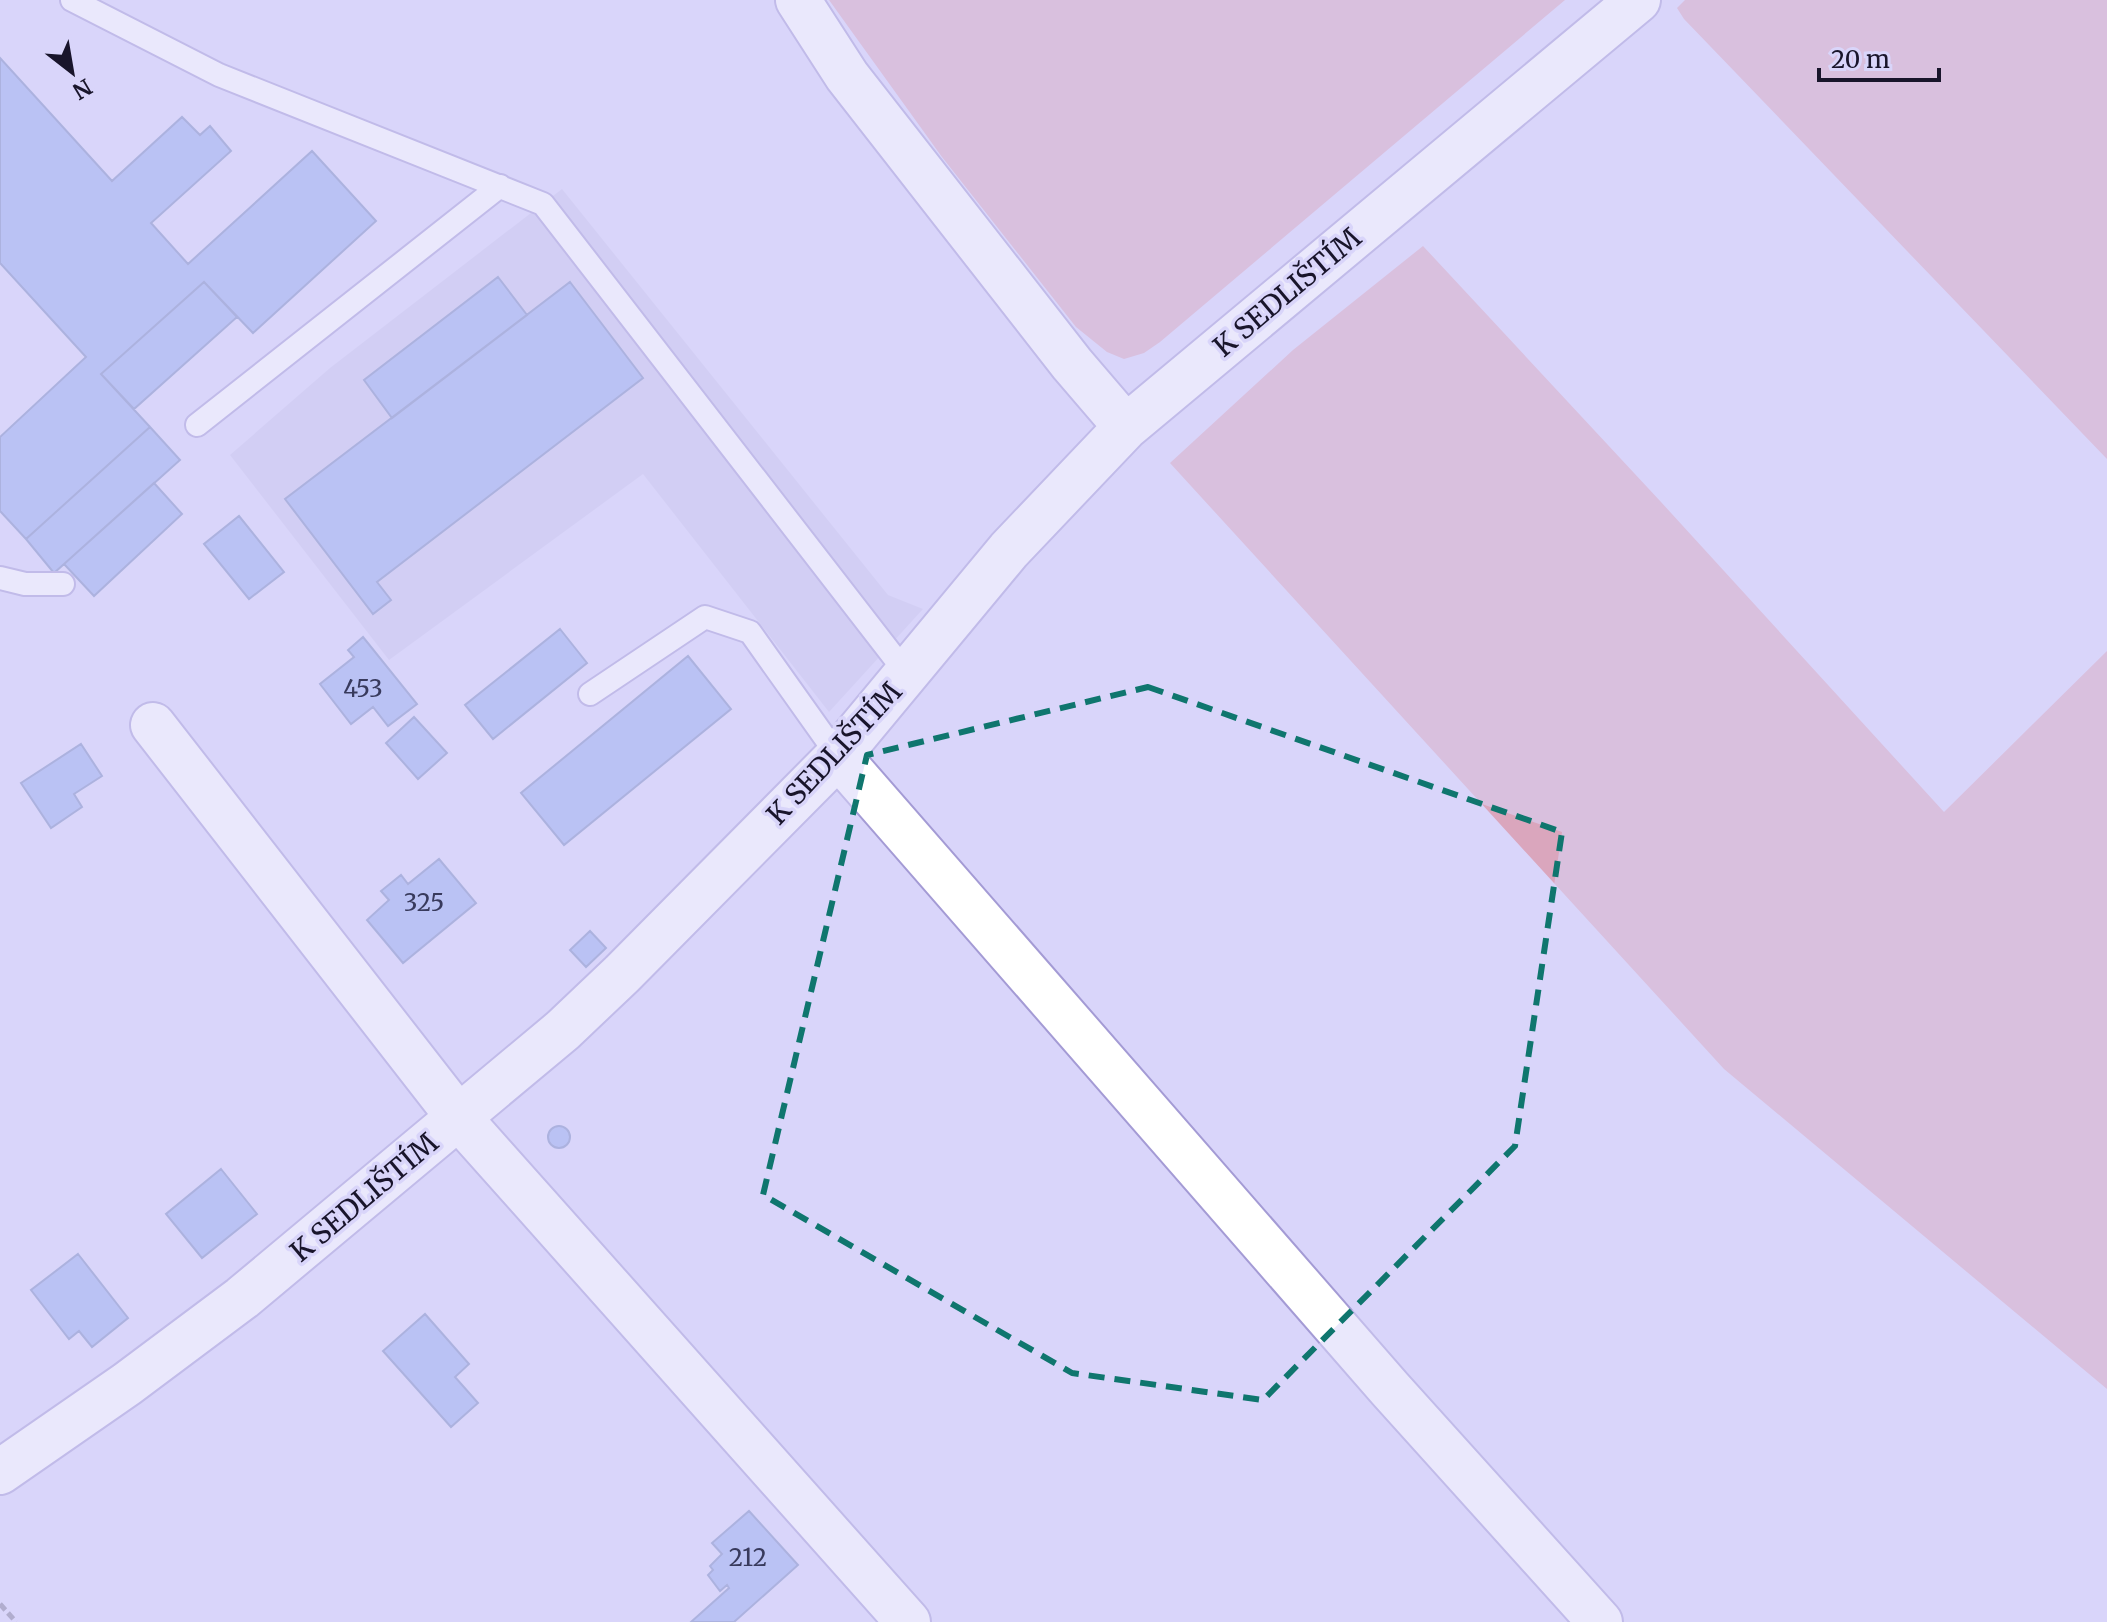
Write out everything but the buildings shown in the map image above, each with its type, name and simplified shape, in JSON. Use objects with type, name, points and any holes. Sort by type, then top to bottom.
[{"type":"street","points":[[798,0],[847,76],[1072,364],[1126,427]]},
{"type":"street","name":"K SEDLIŠTÍM","points":[[0,1472],[127,1384],[242,1298],[563,1030],[838,756],[1009,550],[1126,427],[1638,0]]},
{"type":"street","points":[[153,725],[459,1118],[908,1622]]},
{"type":"street","points":[[838,756],[1390,1389],[1600,1622]]},
{"type":"lane","points":[[72,0],[219,75],[543,204],[907,674]]},
{"type":"lane","points":[[197,425],[500,186]]},
{"type":"lane","points":[[0,578],[25,584],[63,584]]},
{"type":"lane","points":[[590,694],[705,617],[750,632],[838,756]]},
{"type":"path","points":[[0,1604],[16,1622]]},
{"type":"highlighted area","points":[[1148,687],[1562,832],[1515,1146],[1263,1400],[1072,1373],[763,1195],[867,755]]},
{"type":"shaded area","points":[[829,0],[1565,0],[1160,342],[1144,353],[1124,359],[1107,352],[1076,327],[942,157]]},
{"type":"shaded area","points":[[1685,0],[2107,0],[2107,459],[1684,19],[1677,8]]},
{"type":"shaded area","points":[[562,189],[888,595],[923,609],[829,712],[643,474],[389,660],[230,455],[330,368]]},
{"type":"shaded area","points":[[1423,246],[1944,812],[2107,651],[2107,1389],[1724,1069],[1170,463],[1293,350]]}]
